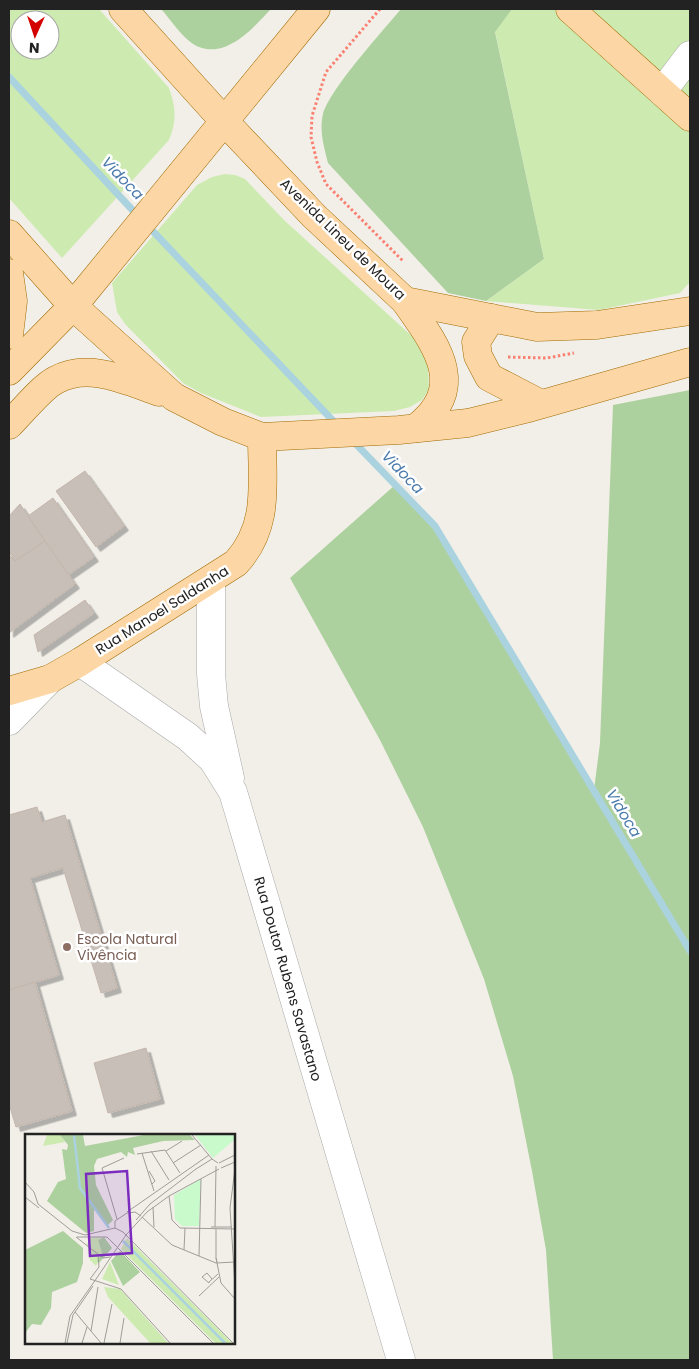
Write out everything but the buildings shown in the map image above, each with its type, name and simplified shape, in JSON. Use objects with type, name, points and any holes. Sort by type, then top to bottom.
[{"type":"main road","name":"Avenida Lineu de Moura","points":[[123,9],[225,122],[314,216],[405,302],[536,327],[597,325],[690,311]]},
{"type":"main road","points":[[9,371],[73,306],[316,9]]},
{"type":"main road","points":[[570,9],[690,117]]},
{"type":"main road","points":[[9,234],[73,306],[174,397]]},
{"type":"main road","points":[[9,273],[13,302],[9,335]]},
{"type":"main road","points":[[405,302],[438,350],[444,373],[443,390],[438,405],[428,420],[408,429]]},
{"type":"main road","points":[[491,318],[476,342],[478,356],[489,377],[542,404]]},
{"type":"main road","points":[[9,426],[54,380],[77,372],[111,375],[174,397],[223,422],[270,437],[408,429],[468,423],[690,362]]},
{"type":"main road","name":"Rua Manoel Saldanha","points":[[50,679],[236,563],[255,537],[262,508],[270,437]]},
{"type":"main road","points":[[9,691],[50,679]]},
{"type":"street","points":[[662,92],[690,55]]},
{"type":"street","points":[[211,580],[211,674],[214,706],[233,792]]},
{"type":"street","name":"Rua Doutor Rubens Savastano","points":[[80,662],[188,737],[213,760],[233,792],[401,1360]]},
{"type":"street","name":"Rua Manoel Saldanha","points":[[9,721],[50,679]]},
{"type":"path","points":[[380,9],[326,72],[312,116],[312,137],[317,162],[326,184],[409,267]]},
{"type":"path","points":[[478,356],[547,358],[583,352]]},
{"type":"green space","points":[[9,9],[99,9],[169,88],[173,101],[175,114],[169,140],[62,258],[9,198]]},
{"type":"green space","points":[[161,9],[271,9],[240,39],[230,45],[210,49],[199,47],[188,40]]},
{"type":"green space","points":[[401,9],[512,9],[495,32],[544,259],[486,301],[448,293],[328,163],[322,139],[322,127],[323,114],[328,103],[335,90]]},
{"type":"green space","points":[[512,9],[690,9],[690,282],[680,293],[599,310],[486,301],[544,259],[495,31]]},
{"type":"green space","points":[[225,174],[245,179],[285,221],[413,337],[428,365],[429,389],[422,400],[410,407],[394,411],[261,417],[201,393],[183,383],[125,324],[117,312],[112,283],[197,185],[212,177]]},
{"type":"green space","points":[[690,390],[690,1360],[553,1360],[546,1250],[532,1171],[513,1076],[484,979],[423,827],[380,740],[290,578],[395,485],[435,526],[594,790],[600,743],[613,405]]},
{"type":"waterway","name":"Vidoca","points":[[9,77],[138,216]]},
{"type":"waterway","name":"Vidoca","points":[[147,225],[338,426]]},
{"type":"waterway","name":"Vidoca","points":[[353,441],[435,526],[690,951]]},
{"type":"place","name":"Escola Natural Vivência","points":[[67,947]]}]
